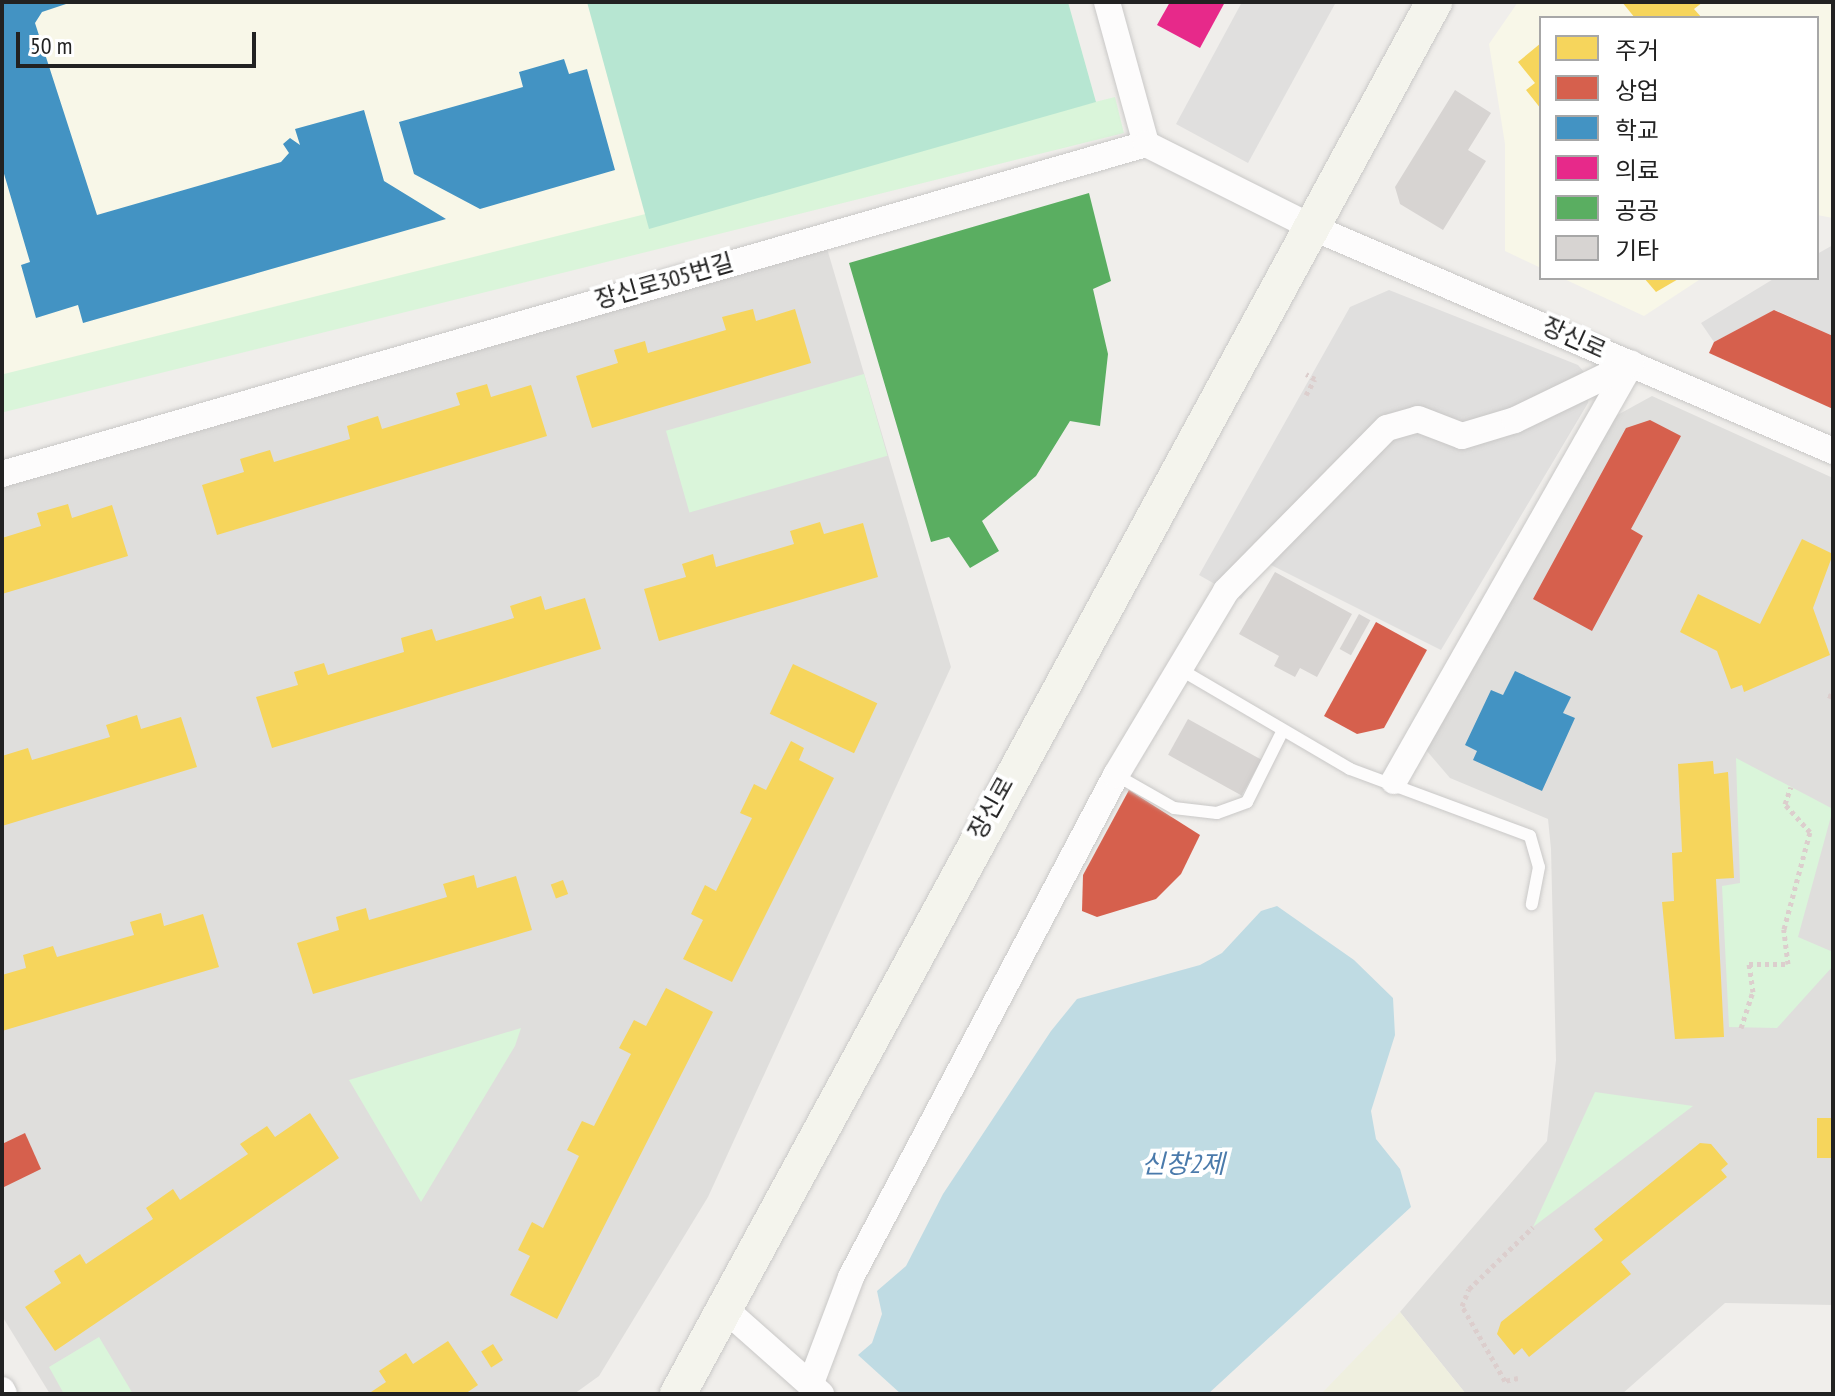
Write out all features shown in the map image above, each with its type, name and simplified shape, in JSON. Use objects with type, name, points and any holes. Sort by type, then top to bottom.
[{"type":"main road","name":"장신로","points":[[678,1394],[726,1310],[966,852],[1314,228],[1434,2]]},
{"type":"street","points":[[1107,2],[1146,144],[1314,228]]},
{"type":"street","name":"장신로305번길","points":[[2,474],[1146,144]]},
{"type":"street","name":"장신로","points":[[1314,228],[1833,451]]},
{"type":"street","points":[[726,1310],[816,1388],[851,1277],[1116,775],[1226,591],[1274,537],[1387,428],[1418,419],[1462,436],[1515,420],[1631,364]]},
{"type":"street","points":[[1394,781],[1631,364]]},
{"type":"lane","points":[[1178,668],[1282,732],[1350,769],[1394,781],[1530,836],[1539,867],[1532,904]]},
{"type":"lane","points":[[1116,775],[1174,808],[1217,813],[1247,802],[1282,732]]},
{"type":"path","points":[[1306,374],[1315,379],[1306,395]]},
{"type":"path","points":[[1741,1028],[1753,992],[1749,964],[1788,964],[1784,929],[1810,832],[1785,804],[1791,787]]},
{"type":"path","points":[[1518,1378],[1505,1381],[1462,1306],[1469,1289],[1533,1227]]},
{"type":"shaded area","points":[[2,2],[1068,2],[1096,102],[2,412]]},
{"type":"shaded area","points":[[1242,2],[1336,2],[1248,163],[1176,124]]},
{"type":"shaded area","points":[[1518,2],[1833,2],[1833,218],[1819,215],[1819,16],[1539,16],[1539,267],[1505,251],[1505,144],[1489,44]]},
{"type":"shaded area","points":[[823,235],[951,667],[708,1197],[599,1376],[574,1394],[50,1394],[2,1316],[2,474]]},
{"type":"shaded area","points":[[1833,245],[1833,336],[1775,310],[1714,342],[1701,323],[1772,280],[1819,280],[1819,253]]},
{"type":"shaded area","points":[[1566,280],[1699,280],[1644,316]]},
{"type":"shaded area","points":[[1389,290],[1578,365],[1590,379],[1588,403],[1441,650],[1267,563],[1241,599],[1199,575],[1350,307]]},
{"type":"shaded area","points":[[1652,396],[1833,478],[1833,1305],[1725,1303],[1622,1394],[1466,1394],[1400,1312],[1547,1141],[1556,1060],[1551,849],[1548,819],[1450,778],[1426,750],[1612,418]]},
{"type":"green space","points":[[587,2],[1068,2],[1096,102],[649,229]]},
{"type":"green space","points":[[1115,97],[1124,133],[2,413],[2,375]]},
{"type":"green space","points":[[864,374],[887,456],[689,512],[666,431]]},
{"type":"green space","points":[[1736,758],[1833,809],[1798,937],[1833,952],[1833,966],[1777,1028],[1729,1027],[1722,886],[1740,883]]},
{"type":"green space","points":[[521,1028],[515,1046],[421,1202],[349,1080]]},
{"type":"green space","points":[[1595,1092],[1693,1106],[1533,1227]]},
{"type":"green space","points":[[1400,1312],[1466,1394],[1321,1394],[1325,1390]]},
{"type":"green space","points":[[99,1337],[133,1394],[64,1394],[49,1367]]},
{"type":"water","name":"신창2제","points":[[1277,906],[1354,960],[1393,998],[1395,1035],[1371,1111],[1376,1139],[1400,1169],[1411,1207],[1208,1394],[901,1394],[858,1355],[872,1343],[882,1314],[877,1291],[906,1266],[943,1194],[1051,1031],[1077,999],[1200,965],[1222,953],[1261,911]]},
{"type":"building: 주거","points":[[1622,2],[1703,2],[1694,9],[1700,16],[1633,16]]},
{"type":"building: 주거","points":[[1539,45],[1539,106],[1526,90],[1535,83],[1518,62]]},
{"type":"building: 주거","points":[[1646,280],[1677,280],[1656,292]]},
{"type":"building: 주거","points":[[753,309],[756,321],[795,309],[811,363],[592,428],[576,376],[618,363],[614,350],[645,341],[648,353],[726,330],[722,317]]},
{"type":"building: 주거","points":[[487,384],[491,397],[531,385],[547,436],[217,535],[202,485],[244,472],[240,459],[270,450],[274,462],[350,439],[347,426],[378,416],[382,429],[460,405],[456,393]]},
{"type":"building: 주거","points":[[68,504],[72,518],[112,505],[128,556],[2,594],[2,538],[41,526],[37,513]]},
{"type":"building: 주거","points":[[820,522],[824,534],[863,523],[878,577],[659,641],[644,589],[686,577],[682,564],[713,554],[716,567],[794,544],[790,531]]},
{"type":"building: 주거","points":[[1802,539],[1833,554],[1813,608],[1830,655],[1744,692],[1742,685],[1731,689],[1717,651],[1680,632],[1698,594],[1760,624]]},
{"type":"building: 주거","points":[[541,596],[545,610],[585,598],[601,649],[272,748],[256,697],[298,685],[294,672],[324,663],[328,675],[404,652],[401,638],[432,629],[436,641],[514,618],[510,606]]},
{"type":"building: 주거","points":[[793,664],[877,703],[854,753],[770,714]]},
{"type":"building: 주거","points":[[137,715],[141,729],[181,717],[197,767],[2,826],[2,756],[28,748],[32,760],[110,737],[106,725]]},
{"type":"building: 주거","points":[[791,741],[804,748],[799,760],[834,778],[732,982],[683,959],[703,920],[691,914],[705,885],[716,891],[752,818],[740,813],[754,784],[766,790]]},
{"type":"building: 주거","points":[[1713,761],[1714,774],[1728,772],[1734,878],[1716,879],[1724,1037],[1675,1039],[1662,902],[1674,901],[1672,853],[1682,852],[1678,764]]},
{"type":"building: 주거","points":[[474,875],[477,888],[516,876],[532,930],[313,994],[297,943],[339,930],[336,917],[366,908],[369,920],[447,897],[443,884]]},
{"type":"building: 주거","points":[[563,880],[568,894],[556,899],[551,884]]},
{"type":"building: 주거","points":[[161,913],[164,926],[203,914],[219,967],[2,1031],[2,975],[26,968],[23,955],[53,946],[57,957],[134,935],[130,922]]},
{"type":"building: 주거","points":[[666,988],[713,1012],[557,1319],[510,1295],[530,1256],[518,1250],[532,1222],[543,1228],[579,1156],[567,1150],[582,1121],[594,1126],[631,1054],[619,1048],[634,1020],[646,1026]]},
{"type":"building: 주거","points":[[310,1113],[339,1158],[55,1351],[25,1307],[61,1283],[54,1271],[80,1254],[86,1264],[153,1219],[146,1208],[173,1189],[180,1200],[248,1154],[240,1144],[267,1126],[275,1137]]},
{"type":"building: 주거","points":[[1817,1118],[1833,1118],[1833,1158],[1817,1158]]},
{"type":"building: 주거","points":[[1700,1143],[1711,1144],[1728,1164],[1721,1170],[1727,1177],[1621,1262],[1631,1274],[1529,1357],[1522,1348],[1514,1355],[1497,1334],[1501,1322],[1603,1240],[1594,1229]]},
{"type":"building: 주거","points":[[448,1341],[478,1385],[465,1394],[368,1394],[386,1382],[379,1371],[406,1353],[413,1364]]},
{"type":"building: 주거","points":[[493,1344],[503,1360],[491,1368],[481,1351]]},
{"type":"building: 상업","points":[[1774,310],[1833,336],[1833,409],[1709,353],[1714,342]]},
{"type":"building: 상업","points":[[1650,420],[1681,436],[1631,529],[1643,536],[1592,631],[1533,599],[1626,428]]},
{"type":"building: 상업","points":[[1376,622],[1427,650],[1384,728],[1357,734],[1324,716]]},
{"type":"building: 상업","points":[[1129,790],[1200,835],[1181,874],[1156,899],[1097,917],[1082,911],[1083,875]]},
{"type":"building: 상업","points":[[25,1133],[41,1169],[2,1188],[2,1144]]},
{"type":"building: 학교","points":[[2,2],[72,2],[42,12],[35,23],[97,215],[281,162],[289,153],[283,144],[290,138],[300,145],[295,129],[364,110],[384,181],[446,219],[83,323],[78,305],[36,318],[21,265],[30,262],[2,167]]},
{"type":"building: 학교","points":[[564,59],[569,74],[587,69],[615,170],[480,209],[414,174],[399,122],[523,87],[519,72]]},
{"type":"building: 학교","points":[[1515,671],[1571,697],[1563,713],[1575,718],[1542,791],[1473,760],[1477,751],[1465,745],[1491,690],[1503,695]]},
{"type":"building: 의료","points":[[1170,2],[1225,2],[1200,48],[1157,25]]},
{"type":"building: 공공","points":[[1089,193],[1111,281],[1093,289],[1108,354],[1100,426],[1070,421],[1036,476],[982,521],[999,551],[970,568],[949,537],[931,542],[849,263]]},
{"type":"building: 기타","points":[[1455,90],[1491,113],[1468,150],[1486,161],[1443,230],[1400,204],[1395,187]]},
{"type":"building: 기타","points":[[1275,572],[1352,614],[1317,677],[1300,668],[1295,677],[1274,666],[1279,656],[1239,634]]},
{"type":"building: 기타","points":[[1359,614],[1370,620],[1351,655],[1340,649]]},
{"type":"building: 기타","points":[[1188,719],[1261,760],[1242,796],[1168,755]]}]
